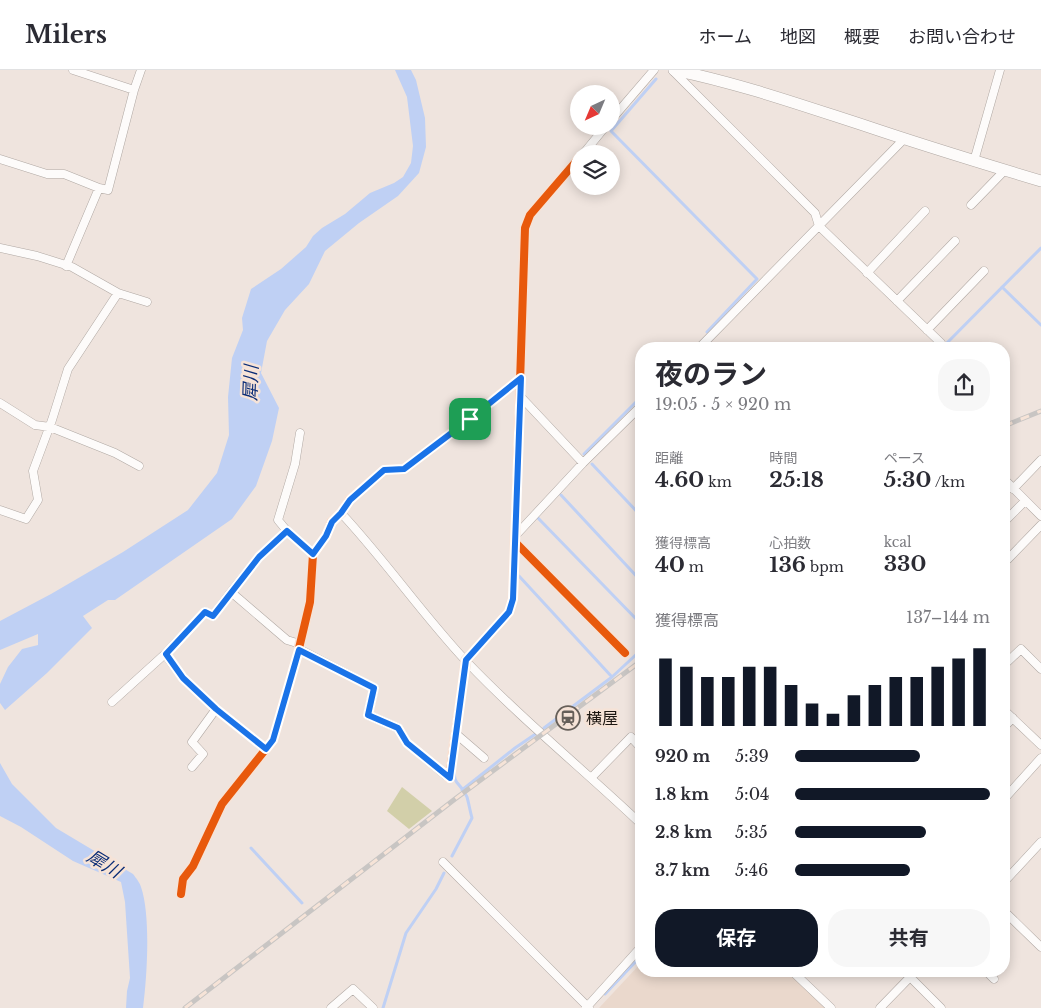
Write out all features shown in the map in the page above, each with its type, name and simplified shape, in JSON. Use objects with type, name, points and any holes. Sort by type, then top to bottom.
[{"type":"street","points":[[74,70],[134,90]]},
{"type":"street","points":[[0,159],[47,174],[64,174],[108,190],[140,70]]},
{"type":"street","points":[[620,110],[654,70]]},
{"type":"street","points":[[673,70],[710,78],[804,106],[974,161],[1041,180]]},
{"type":"street","points":[[673,70],[815,213],[819,226],[939,342]]},
{"type":"street","points":[[974,161],[1000,70]]},
{"type":"street","points":[[590,145],[598,135]]},
{"type":"street","points":[[705,342],[904,139]]},
{"type":"street","points":[[230,592],[287,640],[374,688],[368,715],[398,728],[407,743],[450,778],[466,660],[509,612],[513,599],[525,228],[530,215],[570,168]]},
{"type":"street","points":[[971,205],[1005,170]]},
{"type":"street","points":[[66,266],[99,188]]},
{"type":"street","points":[[867,272],[925,211]]},
{"type":"street","points":[[897,301],[955,242]]},
{"type":"street","points":[[0,248],[37,256],[66,266],[118,293],[147,302]]},
{"type":"street","points":[[927,330],[984,271]]},
{"type":"street","points":[[0,510],[26,520],[38,500],[32,471],[50,427],[68,369],[118,293]]},
{"type":"street","points":[[181,894],[183,879],[193,866],[222,804],[273,740],[300,647],[310,602],[313,554],[326,536],[332,522],[350,500],[384,470],[404,469],[521,378]]},
{"type":"street","points":[[520,396],[583,463]]},
{"type":"street","points":[[0,403],[35,425],[50,427],[115,453],[139,466]]},
{"type":"street","points":[[516,539],[583,463],[635,412]]},
{"type":"street","points":[[300,433],[295,464],[278,520],[287,531],[313,554]]},
{"type":"street","points":[[1013,489],[1041,460]]},
{"type":"street","points":[[1010,486],[1041,516]]},
{"type":"street","points":[[1010,516],[1026,501]]},
{"type":"street","points":[[341,513],[370,544],[466,660],[542,735],[635,818]]},
{"type":"street","points":[[1010,557],[1041,525]]},
{"type":"street","points":[[112,702],[166,654],[205,612],[213,616],[259,557],[287,531]]},
{"type":"street","points":[[516,539],[625,653]]},
{"type":"street","points":[[1010,659],[1021,649],[1041,669]]},
{"type":"street","points":[[166,654],[183,678],[216,709],[266,749]]},
{"type":"street","points":[[192,767],[203,754],[192,742],[216,709]]},
{"type":"street","points":[[1010,715],[1041,745]]},
{"type":"street","points":[[1010,721],[1013,718]]},
{"type":"street","points":[[455,733],[484,758]]},
{"type":"street","points":[[591,778],[631,737],[635,741]]},
{"type":"street","points":[[1010,792],[1041,758]]},
{"type":"street","points":[[1010,876],[1041,842]]},
{"type":"street","points":[[443,862],[587,1007],[635,954]]},
{"type":"street","points":[[1010,916],[1041,947]]},
{"type":"street","points":[[798,977],[831,1008]]},
{"type":"street","points":[[880,1008],[910,977]]},
{"type":"street","points":[[915,977],[941,1008]]},
{"type":"street","points":[[331,1008],[353,988],[374,1008]]},
{"type":"shaded area","points":[[402,787],[432,811],[409,829],[387,811]]},
{"type":"shaded area","points":[[635,969],[635,977],[793,977],[826,1008],[599,1008]]},
{"type":"water","name":"犀川","points":[[395,70],[411,70],[416,80],[425,118],[426,147],[419,173],[398,196],[359,223],[325,251],[309,284],[285,310],[267,341],[261,373],[279,408],[272,441],[256,486],[232,519],[115,600],[108,600],[83,616],[92,628],[47,673],[5,710],[0,703],[0,684],[8,667],[22,649],[38,645],[38,634],[0,650],[0,621],[123,552],[188,510],[217,473],[229,435],[228,397],[232,358],[243,330],[242,318],[251,289],[281,269],[306,247],[313,236],[322,228],[345,214],[370,193],[403,177],[411,163],[413,146],[407,97]]},
{"type":"water","name":"犀川","points":[[0,763],[12,784],[56,828],[133,874],[139,882],[144,899],[147,930],[147,964],[143,1008],[126,1008],[130,978],[125,902],[121,882],[73,861],[21,827],[0,816]]},
{"type":"waterway","points":[[656,79],[611,131],[757,279],[707,332]]},
{"type":"waterway","points":[[948,342],[1041,248]]},
{"type":"waterway","points":[[1002,287],[1041,325]]},
{"type":"waterway","points":[[584,454],[635,403]]},
{"type":"waterway","points":[[592,464],[635,510]]},
{"type":"waterway","points":[[561,495],[635,575]]},
{"type":"waterway","points":[[538,518],[635,618]]},
{"type":"waterway","points":[[519,576],[612,677]]},
{"type":"waterway","points":[[544,728],[612,677],[635,656]]},
{"type":"waterway","points":[[462,790],[537,733]]},
{"type":"waterway","points":[[452,856],[472,818],[467,797],[456,781],[455,764]]},
{"type":"waterway","points":[[251,848],[302,903]]},
{"type":"waterway","points":[[383,1008],[406,933],[436,889],[444,873]]},
{"type":"waterway","points":[[605,994],[635,962]]},
{"type":"railway","points":[[1010,424],[1041,411]]},
{"type":"railway","points":[[185,1008],[455,799],[635,665]]},
{"type":"cycle path","points":[[449,778],[466,660],[509,612],[513,599],[525,228],[530,215],[570,168]]},
{"type":"cycle path","points":[[181,894],[183,879],[193,866],[222,804],[273,740],[296,661],[310,602],[313,554],[326,536],[331,522],[341,513],[349,500],[384,470],[404,469],[521,378]]},
{"type":"cycle path","points":[[516,543],[625,653]]},
{"type":"place","name":"横屋","points":[[568,718]]},
{"type":"route","points":[[521,378],[513,599],[509,612],[466,660],[450,778],[407,743],[398,728],[368,715],[374,688],[299,650],[273,740],[266,749],[216,709],[183,678],[166,654],[205,612],[213,616],[259,557],[287,531],[313,554],[326,536],[332,522],[350,500],[384,470],[404,469],[470,419],[521,378]]}]
